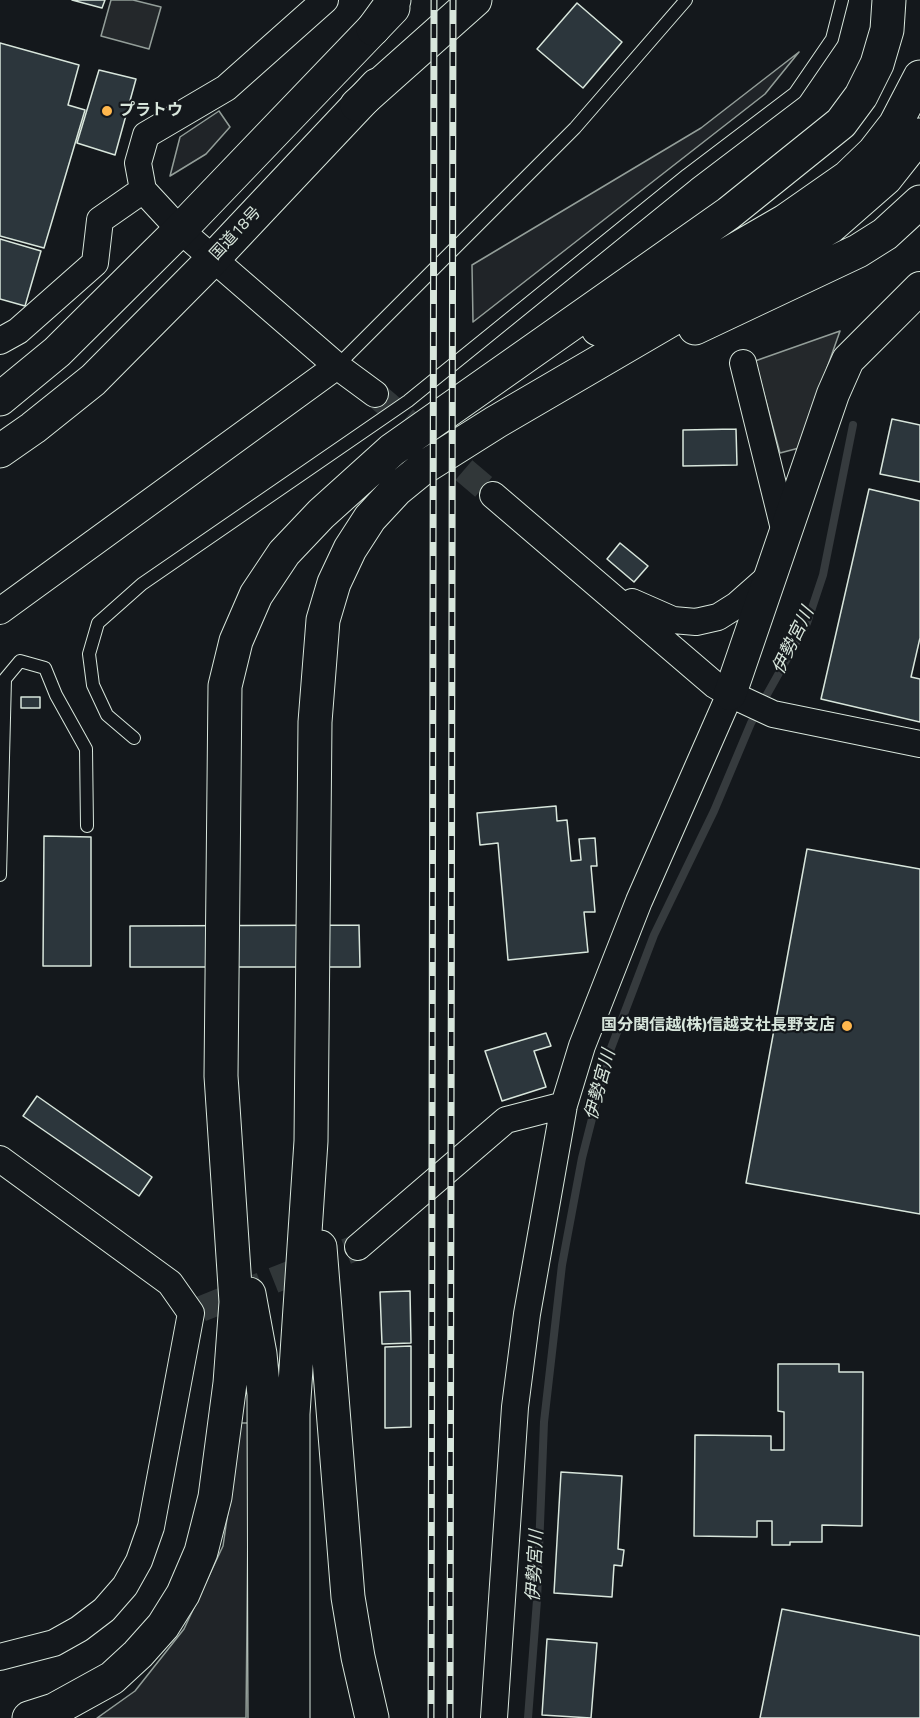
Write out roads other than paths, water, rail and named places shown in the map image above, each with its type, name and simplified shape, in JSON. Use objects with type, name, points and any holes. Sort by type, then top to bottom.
[{"type":"highway","points":[[374,29],[393,0]]},
{"type":"highway","points":[[0,399],[57,352],[180,230],[401,0]]},
{"type":"highway","name":"国道18号","points":[[0,451],[93,380],[212,260],[456,0]]},
{"type":"highway","points":[[357,105],[475,0]]},
{"type":"highway","points":[[29,1718],[54,1710],[84,1696],[112,1678],[138,1654],[162,1626],[183,1594],[201,1552],[215,1497],[234,1340],[235,1258],[221,1064],[225,686],[236,641],[256,595],[284,553],[359,478],[422,430],[729,213],[841,123],[861,96],[877,64],[887,30],[888,0]]},
{"type":"highway","points":[[422,430],[785,221],[818,199],[848,177],[874,152],[895,125],[920,76]]},
{"type":"highway","points":[[293,1718],[293,1414],[311,1141],[315,722],[323,620],[334,583],[350,549],[370,518],[396,490],[423,468],[496,422],[830,227],[886,178],[920,135]]},
{"type":"highway","points":[[496,422],[858,251],[885,234],[920,202]]},
{"type":"highway","points":[[311,1141],[348,1597],[358,1657],[372,1718]]},
{"type":"highway","points":[[230,1198],[260,1353],[264,1395],[265,1718]]},
{"type":"street","points":[[325,0],[226,88],[146,135],[138,164],[143,189],[180,230],[337,366],[375,394]]},
{"type":"street","points":[[0,341],[18,331],[95,263],[100,220],[143,189]]},
{"type":"street","points":[[494,1718],[515,1407],[527,1314],[564,1105],[582,1046],[639,901],[751,704],[771,574],[833,394],[848,360],[920,288]]},
{"type":"street","points":[[742,363],[785,534]]},
{"type":"street","points":[[0,610],[337,366]]},
{"type":"street","points":[[493,495],[715,685],[751,704],[920,744]]},
{"type":"street","points":[[607,591],[673,620],[696,622],[718,617],[737,605],[771,574]]},
{"type":"street","points":[[358,1247],[506,1120],[564,1105]]},
{"type":"street","points":[[0,1159],[170,1283],[196,1311],[151,1527],[130,1578],[104,1610],[78,1629],[54,1642],[0,1657]]},
{"type":"lane","points":[[337,366],[575,128],[686,0]]},
{"type":"lane","points":[[134,738],[107,715],[93,685],[88,654],[98,624],[142,584],[408,401],[687,175],[795,93],[832,39],[842,0]]},
{"type":"lane","points":[[0,875],[5,679],[20,661],[45,668],[56,695],[86,749],[87,826]]},
{"type":"waterway","name":"伊勢宮川","points":[[528,1718],[537,1600],[544,1422],[562,1265],[582,1158],[608,1056],[654,935],[714,811],[751,723],[807,623],[823,575],[853,425]]},
{"type":"tunnel","points":[[375,394],[493,495]]},
{"type":"tunnel","points":[[201,1309],[358,1247]]},
{"type":"railway","points":[[431,1718],[434,0]]},
{"type":"railway","points":[[450,1718],[453,0]]},
{"type":"place","name":"プラトウ","points":[[107,111]]},
{"type":"place","name":"国分関信越(株)信越支社長野支店","points":[[847,1026]]}]
